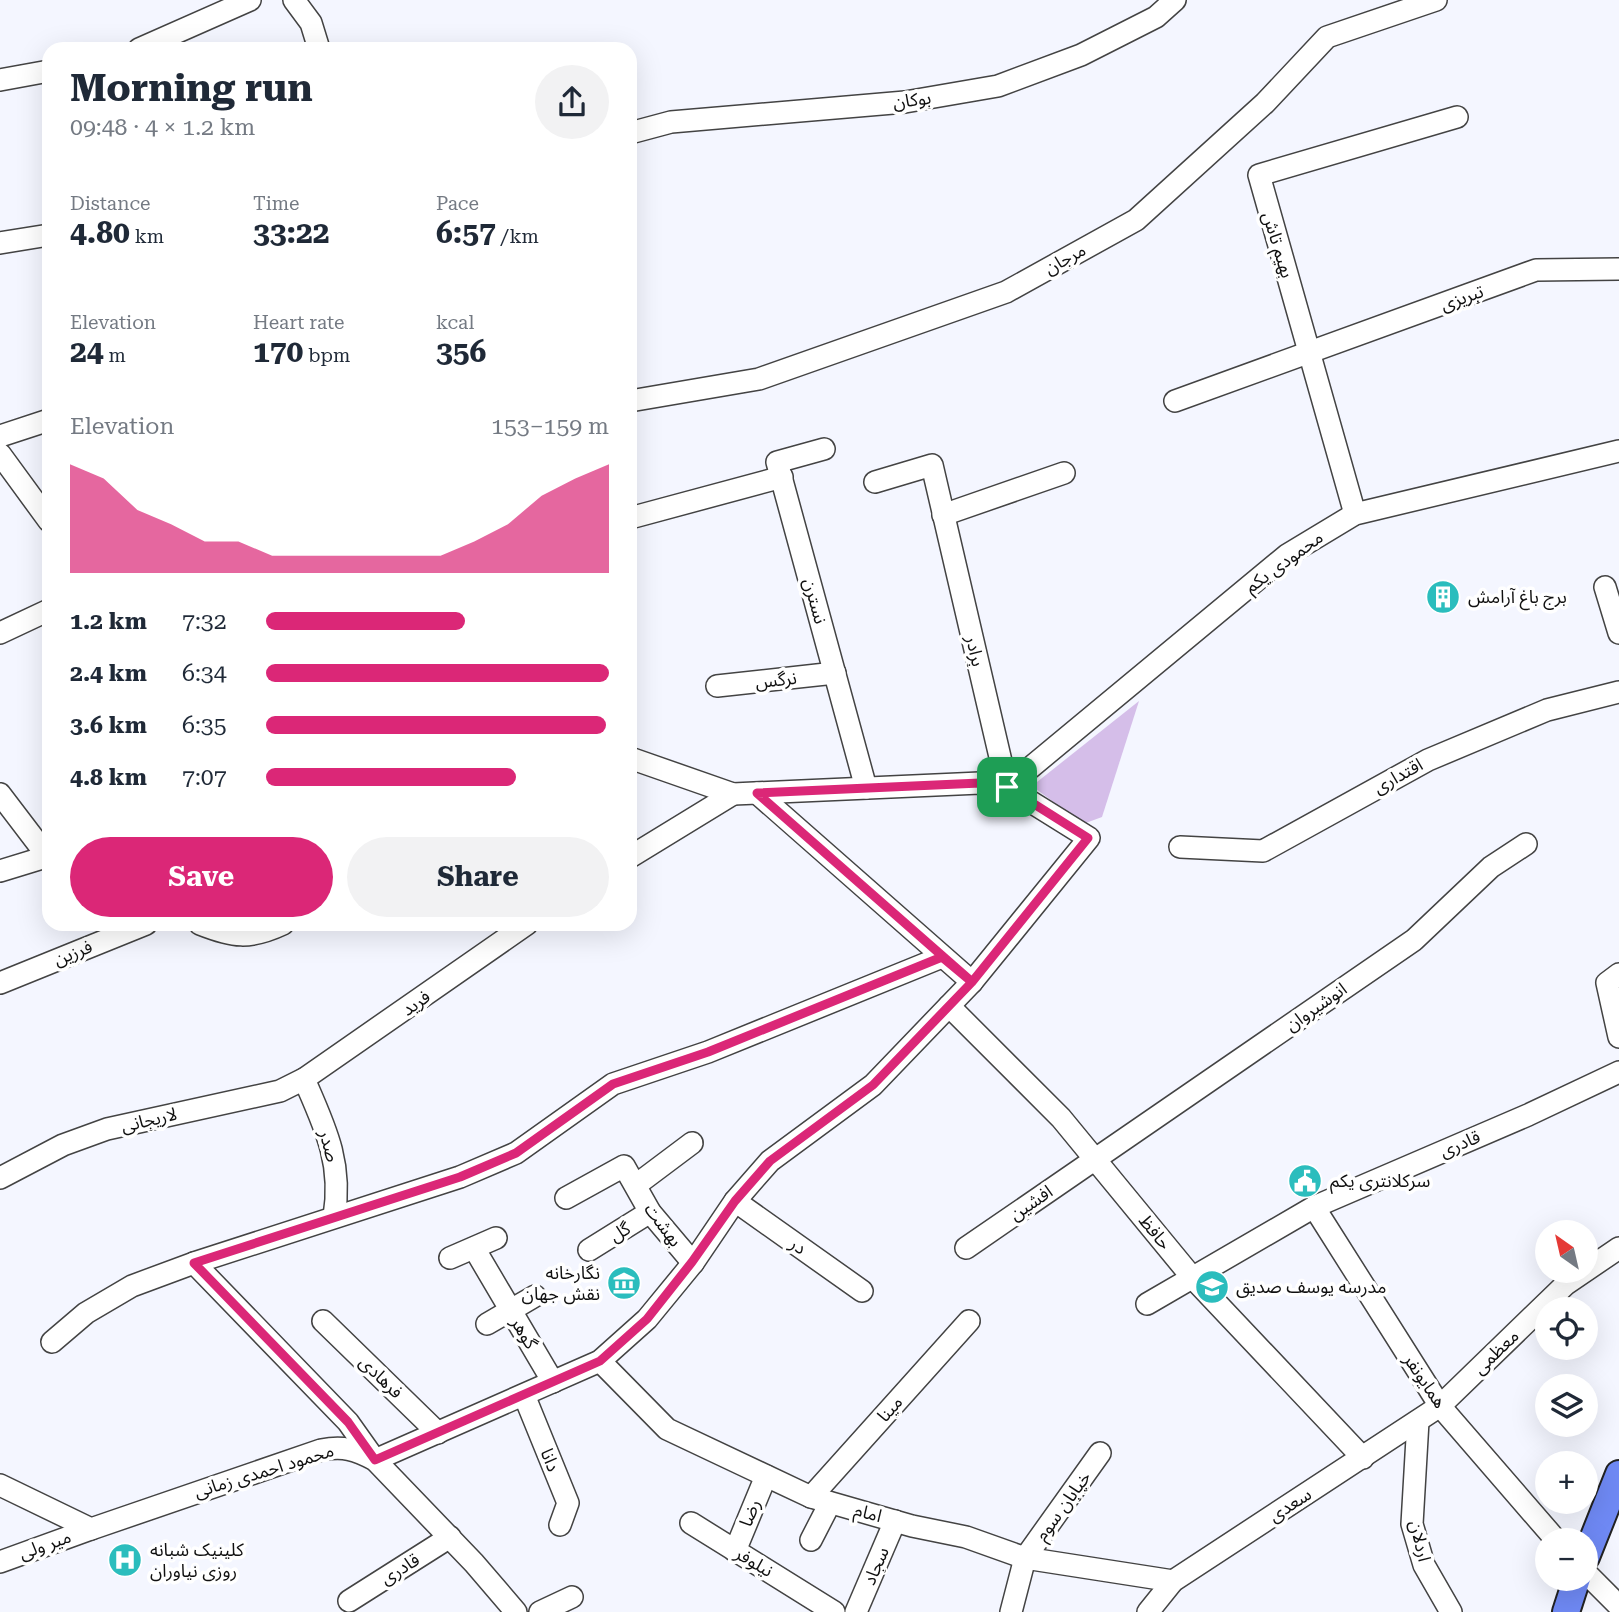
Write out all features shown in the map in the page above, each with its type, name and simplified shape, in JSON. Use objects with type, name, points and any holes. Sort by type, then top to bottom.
[{"type":"main road","points":[[1598,1528],[1619,1474]]},
{"type":"main road","points":[[1566,1612],[1573,1591]]},
{"type":"street","points":[[155,42],[250,0]]},
{"type":"street","points":[[294,0],[311,23],[317,42]]},
{"type":"street","name":"بوکان","points":[[637,131],[671,122],[905,102],[998,86],[1081,55],[1156,16],[1175,0]]},
{"type":"street","name":"مرجان","points":[[637,400],[759,379],[1006,292],[1136,220],[1265,103],[1327,37],[1436,0]]},
{"type":"street","points":[[0,80],[42,72]]},
{"type":"street","name":"بهیم تاش","points":[[1355,514],[1259,175],[1457,117]]},
{"type":"street","points":[[0,243],[42,235]]},
{"type":"street","name":"تبریزی","points":[[1175,401],[1536,270],[1619,269]]},
{"type":"street","points":[[0,436],[42,422]]},
{"type":"street","points":[[637,516],[782,477],[779,460],[824,449]]},
{"type":"street","name":"محمودی یکم","points":[[1007,787],[1287,555],[1355,514],[1619,451]]},
{"type":"street","points":[[0,454],[42,511]]},
{"type":"street","name":"برادر","points":[[875,482],[932,465],[1007,787]]},
{"type":"street","points":[[943,514],[1064,473]]},
{"type":"street","name":"نسترن","points":[[782,477],[866,788]]},
{"type":"street","points":[[1608,597],[1619,633]]},
{"type":"street","points":[[0,633],[42,613]]},
{"type":"street","name":"نرگس","points":[[717,686],[835,673]]},
{"type":"street","name":"اقتداری","points":[[1180,847],[1263,851],[1428,760],[1547,710],[1619,692]]},
{"type":"street","points":[[194,1263],[348,1422],[375,1460],[600,1361],[647,1319],[735,1201],[790,1143],[873,1085],[972,982],[1088,838],[1007,787],[980,783],[733,794],[637,761]]},
{"type":"street","points":[[757,793],[972,982]]},
{"type":"street","points":[[0,794],[42,848]]},
{"type":"street","points":[[637,853],[733,794]]},
{"type":"street","name":"انوشیروان","points":[[1096,1159],[1414,940],[1491,867],[1526,845]]},
{"type":"street","points":[[0,871],[42,858]]},
{"type":"street","name":"فرزین","points":[[0,983],[129,931]]},
{"type":"street","points":[[219,931],[230,935],[261,934],[268,931]]},
{"type":"street","name":"فرید","points":[[304,1079],[517,931]]},
{"type":"street","points":[[52,1342],[86,1313],[132,1286],[194,1263],[460,1177],[516,1153],[613,1084],[708,1052],[942,957]]},
{"type":"street","points":[[1619,974],[1607,982],[1619,1037]]},
{"type":"street","name":"حافظ","points":[[949,1006],[1061,1118],[1191,1276],[1363,1458]]},
{"type":"street","name":"قادری","points":[[1147,1304],[1191,1276],[1314,1207],[1528,1115],[1619,1072]]},
{"type":"street","name":"لاریجانی","points":[[0,1178],[63,1145],[107,1129],[280,1091],[304,1079]]},
{"type":"street","name":"صدر","points":[[304,1079],[332,1143],[338,1192],[334,1217]]},
{"type":"street","name":"بهشت","points":[[636,1185],[692,1143]]},
{"type":"street","name":"افشین","points":[[966,1248],[1096,1159]]},
{"type":"street","name":"بهشت","points":[[566,1198],[624,1166],[650,1212],[692,1262]]},
{"type":"street","name":"در","points":[[735,1201],[862,1291]]},
{"type":"street","name":"همایونفر","points":[[1314,1207],[1440,1406],[1546,1528]]},
{"type":"street","name":"گل","points":[[589,1250],[650,1212]]},
{"type":"street","points":[[450,1258],[496,1238]]},
{"type":"street","name":"گوهر","points":[[474,1248],[553,1382]]},
{"type":"street","name":"معظمی","points":[[1440,1406],[1566,1284],[1619,1248]]},
{"type":"street","points":[[486,1324],[535,1296]]},
{"type":"street","name":"فرهادی","points":[[323,1321],[438,1433]]},
{"type":"street","name":"مینا","points":[[811,1541],[821,1500],[969,1321]]},
{"type":"street","name":"امام","points":[[600,1361],[667,1429],[821,1500],[966,1537],[1025,1558],[1173,1581]]},
{"type":"street","name":"دانا","points":[[524,1395],[568,1503],[560,1525]]},
{"type":"street","name":"سعدی","points":[[1148,1612],[1173,1581],[1440,1406]]},
{"type":"street","name":"اردلان","points":[[1418,1421],[1412,1524],[1424,1565],[1451,1612]]},
{"type":"street","name":"محمود احمدی زمانی","points":[[91,1529],[320,1450],[339,1447],[355,1449],[375,1460],[450,1537],[516,1612]]},
{"type":"street","name":"خیابان سوم","points":[[1025,1558],[1100,1454]]},
{"type":"street","name":"رضا","points":[[735,1551],[766,1476]]},
{"type":"street","points":[[0,1485],[91,1529]]},
{"type":"street","name":"سجاد","points":[[856,1612],[895,1521]]},
{"type":"street","name":"نیلوفر","points":[[691,1523],[819,1608]]},
{"type":"street","name":"میر ولی","points":[[0,1562],[91,1529]]},
{"type":"street","name":"قادری","points":[[349,1601],[450,1537]]},
{"type":"street","points":[[1011,1612],[1025,1558]]},
{"type":"street","points":[[1598,1585],[1619,1606]]},
{"type":"street","points":[[540,1612],[572,1597]]},
{"type":"shaded area","points":[[1139,701],[1102,817],[1083,824],[1032,786]]},
{"type":"place","name":"برج باغ آرامش","points":[[1443,597]]},
{"type":"place","name":"سرکلانتری یکم","points":[[1305,1181]]},
{"type":"place","name":"نگارخانه نقش جهان","points":[[624,1283]]},
{"type":"place","name":"مدرسه یوسف صدیق","points":[[1212,1287]]},
{"type":"place","name":"کلینیک شبانه روزی نیاوران","points":[[125,1560]]},
{"type":"route","points":[[1007,787],[980,783],[757,793],[972,982],[873,1085],[854,1101],[790,1143],[770,1161],[735,1201],[647,1319],[600,1361],[375,1460],[348,1422],[316,1392],[194,1263],[460,1177],[516,1153],[613,1084],[708,1052],[942,957],[972,982],[1088,838],[1007,787]]}]
